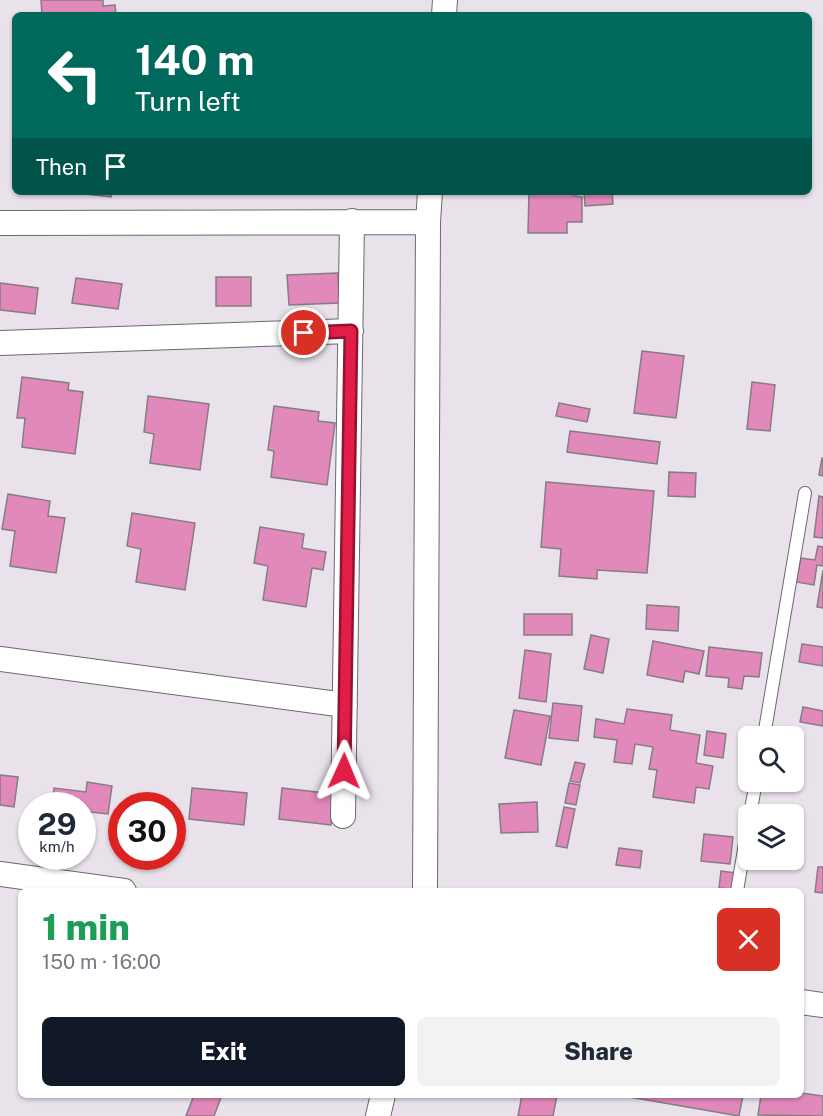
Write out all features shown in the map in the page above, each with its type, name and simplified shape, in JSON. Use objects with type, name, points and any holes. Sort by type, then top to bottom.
[{"type":"street","points":[[426,888],[430,195]]},
{"type":"street","points":[[343,816],[352,221]]},
{"type":"street","points":[[0,223],[428,222]]},
{"type":"street","points":[[0,343],[351,331]]},
{"type":"street","points":[[0,659],[345,705]]},
{"type":"street","points":[[0,874],[102,888]]},
{"type":"street","points":[[804,1002],[823,1005]]},
{"type":"street","points":[[378,1116],[382,1098]]},
{"type":"lane","points":[[766,726],[805,493]]},
{"type":"lane","points":[[738,888],[741,870]]},
{"type":"building","points":[[41,0],[103,0],[103,6],[115,5],[116,12],[42,12]]},
{"type":"building","points":[[529,195],[582,197],[582,222],[567,222],[567,233],[528,233]]},
{"type":"building","points":[[584,195],[612,195],[613,204],[585,206]]},
{"type":"building","points":[[338,273],[339,303],[289,305],[287,275]]},
{"type":"building","points":[[216,277],[251,277],[251,306],[216,306]]},
{"type":"building","points":[[76,278],[122,284],[118,309],[72,303]]},
{"type":"building","points":[[0,283],[38,288],[35,314],[0,310]]},
{"type":"building","points":[[642,351],[684,356],[676,418],[634,413]]},
{"type":"building","points":[[22,377],[69,383],[68,390],[83,392],[75,454],[22,447],[25,418],[17,418]]},
{"type":"building","points":[[752,382],[775,385],[770,431],[747,429]]},
{"type":"building","points":[[148,396],[209,404],[200,470],[150,463],[154,434],[144,432]]},
{"type":"building","points":[[559,403],[590,409],[587,422],[556,416]]},
{"type":"building","points":[[274,406],[319,412],[318,421],[335,423],[327,485],[271,477],[274,451],[268,450]]},
{"type":"building","points":[[570,431],[660,442],[657,464],[567,452]]},
{"type":"building","points":[[823,458],[823,476],[819,475]]},
{"type":"building","points":[[669,472],[696,473],[695,497],[668,496]]},
{"type":"building","points":[[546,482],[654,491],[647,573],[597,570],[597,579],[559,576],[561,549],[541,547]]},
{"type":"building","points":[[8,494],[50,501],[48,516],[65,518],[56,573],[10,566],[15,531],[2,529]]},
{"type":"building","points":[[819,496],[823,497],[823,538],[814,537]]},
{"type":"building","points":[[132,513],[195,523],[185,590],[136,582],[141,549],[127,546]]},
{"type":"building","points":[[260,527],[304,534],[302,548],[326,552],[323,570],[312,568],[306,607],[263,600],[268,566],[254,563]]},
{"type":"building","points":[[818,546],[823,547],[823,566],[817,565],[814,585],[796,582],[801,558],[815,560]]},
{"type":"building","points":[[823,570],[823,608],[817,607]]},
{"type":"building","points":[[647,605],[679,607],[678,631],[646,629]]},
{"type":"building","points":[[524,614],[572,614],[572,635],[524,635]]},
{"type":"building","points":[[591,635],[609,639],[603,673],[584,669]]},
{"type":"building","points":[[653,641],[704,651],[699,674],[685,671],[683,682],[647,675]]},
{"type":"building","points":[[802,644],[823,647],[823,666],[799,662]]},
{"type":"building","points":[[709,647],[762,653],[759,677],[744,676],[742,689],[728,687],[729,678],[706,676]]},
{"type":"building","points":[[525,650],[551,654],[546,702],[519,698]]},
{"type":"building","points":[[553,703],[582,706],[578,741],[549,738]]},
{"type":"building","points":[[803,707],[823,711],[823,726],[800,722]]},
{"type":"building","points":[[627,709],[672,715],[670,730],[700,735],[696,763],[713,766],[709,789],[696,787],[694,803],[653,797],[657,770],[649,769],[653,747],[635,744],[632,764],[614,762],[617,740],[594,737],[596,719],[624,724]]},
{"type":"building","points":[[514,710],[550,716],[541,765],[505,758]]},
{"type":"building","points":[[707,731],[726,734],[723,758],[704,755]]},
{"type":"building","points":[[575,762],[585,764],[580,783],[570,781]]},
{"type":"building","points":[[0,775],[18,777],[14,807],[0,805]]},
{"type":"building","points":[[87,782],[112,786],[111,792],[108,792],[108,814],[96,813],[96,792],[86,792]]},
{"type":"building","points":[[569,783],[580,785],[576,805],[565,803]]},
{"type":"building","points":[[54,788],[86,792],[54,792]]},
{"type":"building","points":[[192,788],[247,793],[244,825],[189,819]]},
{"type":"building","points":[[282,788],[334,794],[331,825],[279,819]]},
{"type":"building","points":[[537,802],[538,832],[501,833],[499,804]]},
{"type":"building","points":[[564,807],[575,809],[567,848],[556,846]]},
{"type":"building","points":[[704,834],[733,837],[730,864],[701,861]]},
{"type":"building","points":[[619,848],[642,851],[640,868],[616,865]]},
{"type":"building","points":[[818,867],[823,867],[823,893],[815,892]]},
{"type":"building","points":[[721,871],[743,874],[741,888],[719,888]]},
{"type":"building","points":[[804,1093],[823,1096],[823,1116],[758,1115],[761,1098],[804,1098]]},
{"type":"building","points":[[193,1098],[221,1098],[214,1116],[186,1116]]},
{"type":"building","points":[[521,1098],[556,1098],[553,1116],[518,1116]]},
{"type":"building","points":[[635,1098],[742,1098],[739,1116]]},
{"type":"route","points":[[304,333],[351,331],[344,771]]}]
